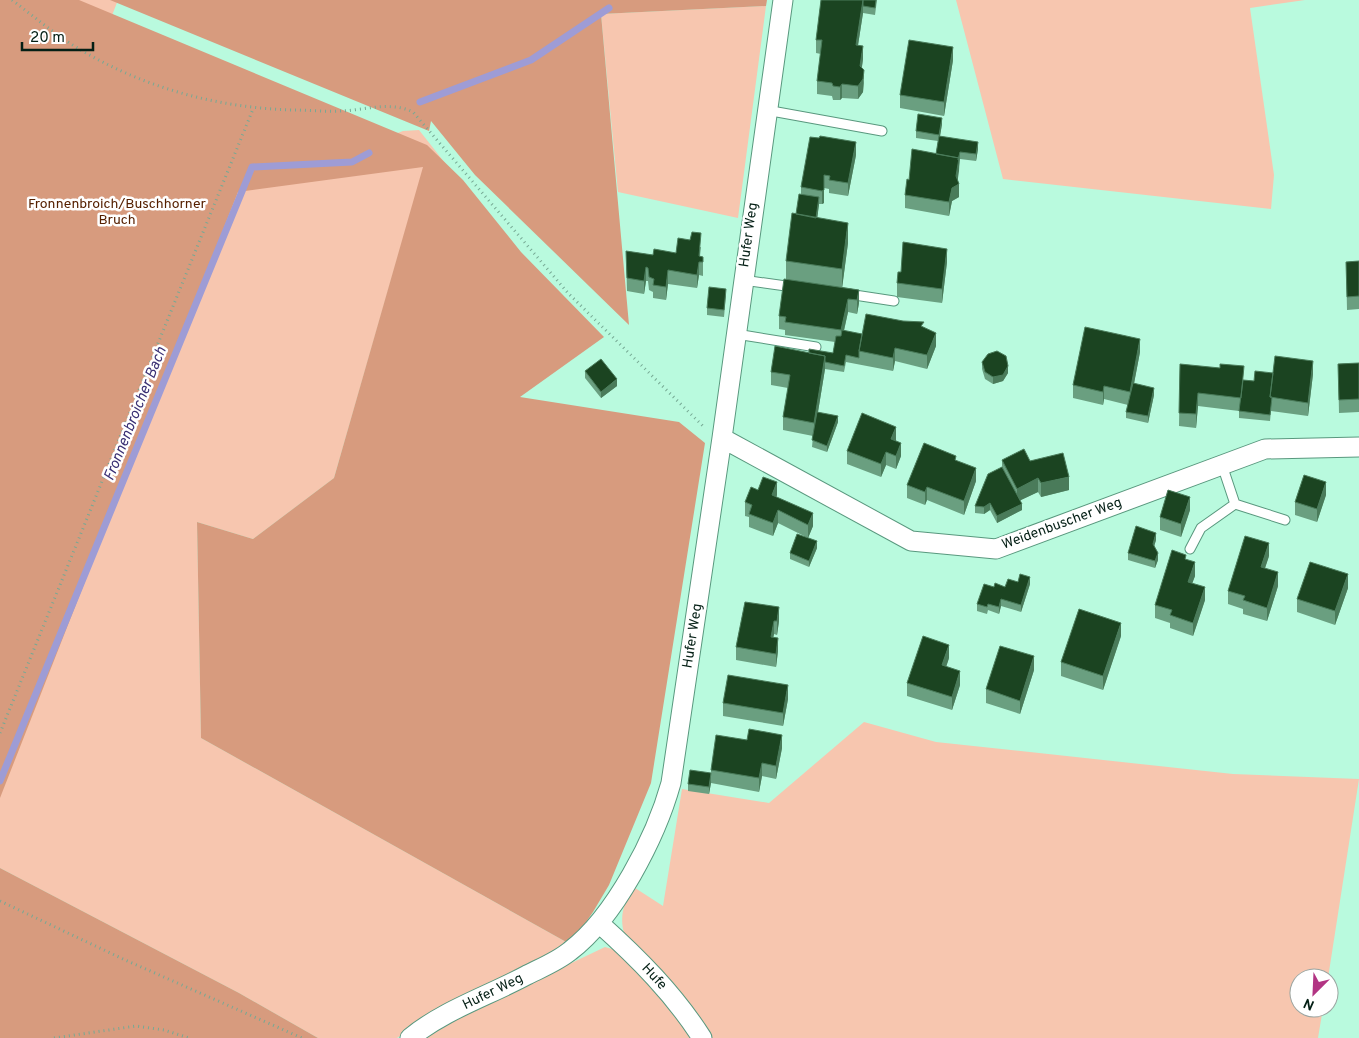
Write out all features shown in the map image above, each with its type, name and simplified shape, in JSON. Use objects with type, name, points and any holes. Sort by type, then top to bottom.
[{"type":"street","name":"Hufer Weg","points":[[410,1038],[460,1007],[526,976],[570,951],[599,923],[639,860],[662,814],[671,784],[722,438],[766,110],[783,0]]},
{"type":"street","name":"Weidenbuscher Weg","points":[[722,438],[911,541],[996,549],[1265,449],[1359,447]]},
{"type":"street","name":"Hufe","points":[[599,923],[662,985],[702,1038]]},
{"type":"lane","points":[[766,110],[882,131]]},
{"type":"lane","points":[[744,280],[800,288]]},
{"type":"lane","points":[[838,293],[894,301]]},
{"type":"lane","points":[[736,334],[816,347]]},
{"type":"lane","points":[[1222,465],[1235,504]]},
{"type":"lane","points":[[1235,504],[1285,520]]},
{"type":"lane","points":[[1190,549],[1201,528],[1235,504]]},
{"type":"path","points":[[12,0],[59,36],[112,66],[176,92],[212,102],[253,109],[340,112],[384,106],[404,107],[413,112],[561,286],[701,425],[722,438]]},
{"type":"path","points":[[0,733],[253,109]]},
{"type":"path","points":[[0,901],[123,959],[302,1038]]},
{"type":"path","points":[[54,1038],[117,1027],[136,1026],[164,1030],[189,1038]]},
{"type":"green space","name":"Fronnenbroich/Buschhorner Bruch","points":[[0,0],[118,0],[90,72],[384,138],[403,131],[419,130],[449,168],[422,173],[334,478],[253,539],[197,522],[201,738],[568,943],[544,957],[460,997],[397,1038],[318,1038],[239,993],[0,868]]},
{"type":"green space","name":"Fronnenbroich/Buschhorner Bruch","points":[[0,0],[79,0],[427,145],[463,180],[521,252],[604,337],[520,397],[679,422],[705,443],[651,783],[609,885],[575,938],[568,943],[201,738],[197,522],[253,539],[334,478],[423,167],[238,192],[0,798]]},
{"type":"green space","points":[[110,0],[767,0],[766,6],[601,14],[629,325],[475,175],[431,121],[429,131]]},
{"type":"green space","points":[[956,0],[1305,0],[1250,8],[1274,175],[1271,209],[1003,179]]},
{"type":"green space","points":[[766,6],[738,218],[618,192],[601,14]]},
{"type":"green space","points":[[864,722],[936,742],[1233,774],[1359,779],[1330,968],[1289,968],[1289,1018],[1321,1018],[1318,1038],[709,1038],[624,933],[622,914],[632,886],[663,906],[682,789],[769,803]]},
{"type":"green space","points":[[0,868],[239,993],[318,1038],[0,1038]]},
{"type":"green space","points":[[605,947],[622,952],[694,1038],[426,1038],[469,1012]]},
{"type":"building","points":[[821,0],[863,0],[856,45],[863,46],[860,66],[864,70],[863,79],[858,86],[842,84],[840,87],[833,86],[832,83],[817,81],[822,40],[816,40]]},
{"type":"building","points":[[863,0],[876,0],[875,8],[863,6]]},
{"type":"building","points":[[909,40],[953,47],[944,102],[900,95]]},
{"type":"building","points":[[918,114],[942,118],[939,135],[916,131]]},
{"type":"building","points":[[820,136],[856,142],[848,183],[829,180],[830,176],[824,175],[824,190],[822,191],[801,187],[810,137],[819,138]]},
{"type":"building","points":[[939,136],[978,142],[976,154],[960,152],[959,158],[936,154]]},
{"type":"building","points":[[912,149],[959,158],[956,176],[959,184],[952,188],[949,202],[905,195],[907,179],[909,180]]},
{"type":"building","points":[[799,194],[819,197],[816,218],[796,214]]},
{"type":"building","points":[[792,213],[848,223],[842,269],[786,261]]},
{"type":"building","points":[[692,232],[701,233],[699,256],[703,257],[703,262],[699,262],[697,275],[668,270],[666,287],[653,285],[654,279],[649,277],[648,268],[646,267],[644,281],[627,278],[626,251],[653,255],[654,249],[676,253],[678,238],[690,240]]},
{"type":"building","points":[[903,242],[947,249],[942,289],[897,283],[898,272],[901,272]]},
{"type":"building","points":[[1359,261],[1359,296],[1347,297],[1346,262]]},
{"type":"building","points":[[784,279],[859,290],[857,300],[848,299],[841,330],[785,322],[786,317],[779,316]]},
{"type":"building","points":[[709,287],[726,289],[724,310],[707,308]]},
{"type":"building","points":[[866,314],[903,321],[924,322],[921,326],[936,333],[927,355],[895,348],[893,358],[859,351]]},
{"type":"building","points":[[1085,327],[1140,339],[1130,392],[1104,386],[1103,392],[1073,385]]},
{"type":"building","points":[[842,330],[862,334],[859,358],[846,355],[844,366],[825,362],[825,356],[809,353],[809,349],[833,353],[836,336],[841,336]]},
{"type":"building","points":[[775,346],[825,356],[814,423],[783,417],[790,375],[771,372]]},
{"type":"building","points":[[997,351],[1006,356],[1008,366],[1003,375],[993,377],[985,372],[982,362],[988,354]]},
{"type":"building","points":[[1275,356],[1313,361],[1308,403],[1270,397]]},
{"type":"building","points":[[601,359],[617,379],[601,392],[585,371]]},
{"type":"building","points":[[1359,363],[1359,399],[1339,400],[1338,364]]},
{"type":"building","points":[[1180,364],[1220,368],[1220,364],[1244,366],[1241,398],[1198,393],[1196,414],[1179,413]]},
{"type":"building","points":[[1255,371],[1273,373],[1270,415],[1239,411],[1243,380],[1254,381]]},
{"type":"building","points":[[1133,383],[1154,388],[1148,416],[1126,412]]},
{"type":"building","points":[[817,412],[838,416],[827,446],[812,440]]},
{"type":"building","points":[[862,413],[896,427],[891,439],[901,443],[896,456],[886,452],[881,464],[847,451]]},
{"type":"building","points":[[924,443],[956,456],[955,460],[976,468],[964,501],[927,487],[925,492],[907,485]]},
{"type":"building","points":[[1024,449],[1030,461],[1063,453],[1069,477],[1041,483],[1038,478],[1017,489],[1002,460]]},
{"type":"building","points":[[1002,467],[1022,504],[997,516],[990,503],[984,507],[975,506],[988,474]]},
{"type":"building","points":[[1304,475],[1326,482],[1317,509],[1295,502]]},
{"type":"building","points":[[763,477],[777,482],[772,495],[813,513],[808,525],[778,510],[773,523],[749,514],[752,505],[745,502],[751,487],[758,490]]},
{"type":"building","points":[[1168,490],[1190,497],[1181,524],[1160,517]]},
{"type":"building","points":[[1136,526],[1156,533],[1153,544],[1158,553],[1155,561],[1128,553]]},
{"type":"building","points":[[797,534],[817,541],[809,561],[790,553]]},
{"type":"building","points":[[1245,536],[1269,543],[1261,567],[1278,572],[1267,608],[1243,600],[1245,596],[1228,591]]},
{"type":"building","points":[[1172,550],[1186,555],[1185,559],[1195,562],[1188,582],[1205,587],[1193,623],[1170,615],[1172,610],[1155,605]]},
{"type":"building","points":[[1310,562],[1348,574],[1335,611],[1297,599]]},
{"type":"building","points":[[1020,574],[1030,577],[1021,605],[1001,599],[999,607],[988,604],[987,607],[977,604],[984,584],[994,587],[995,583],[1005,587],[1008,579],[1018,582]]},
{"type":"building","points":[[745,602],[779,607],[777,621],[774,621],[771,637],[778,638],[776,654],[736,647]]},
{"type":"building","points":[[1079,609],[1121,623],[1103,676],[1061,662]]},
{"type":"building","points":[[923,636],[949,645],[942,665],[960,671],[952,697],[907,683]]},
{"type":"building","points":[[1000,646],[1034,656],[1020,701],[986,689]]},
{"type":"building","points":[[728,675],[788,685],[783,713],[723,703]]},
{"type":"building","points":[[749,729],[782,735],[776,766],[762,763],[759,778],[711,770],[716,735],[747,740]]},
{"type":"building","points":[[690,770],[711,773],[709,787],[688,784]]},
{"type":"waterway","name":"Fronnenbroicher Bach","points":[[420,102],[531,60],[609,8]]},
{"type":"waterway","name":"Fronnenbroicher Bach","points":[[0,781],[252,167],[352,162],[369,153]]}]
